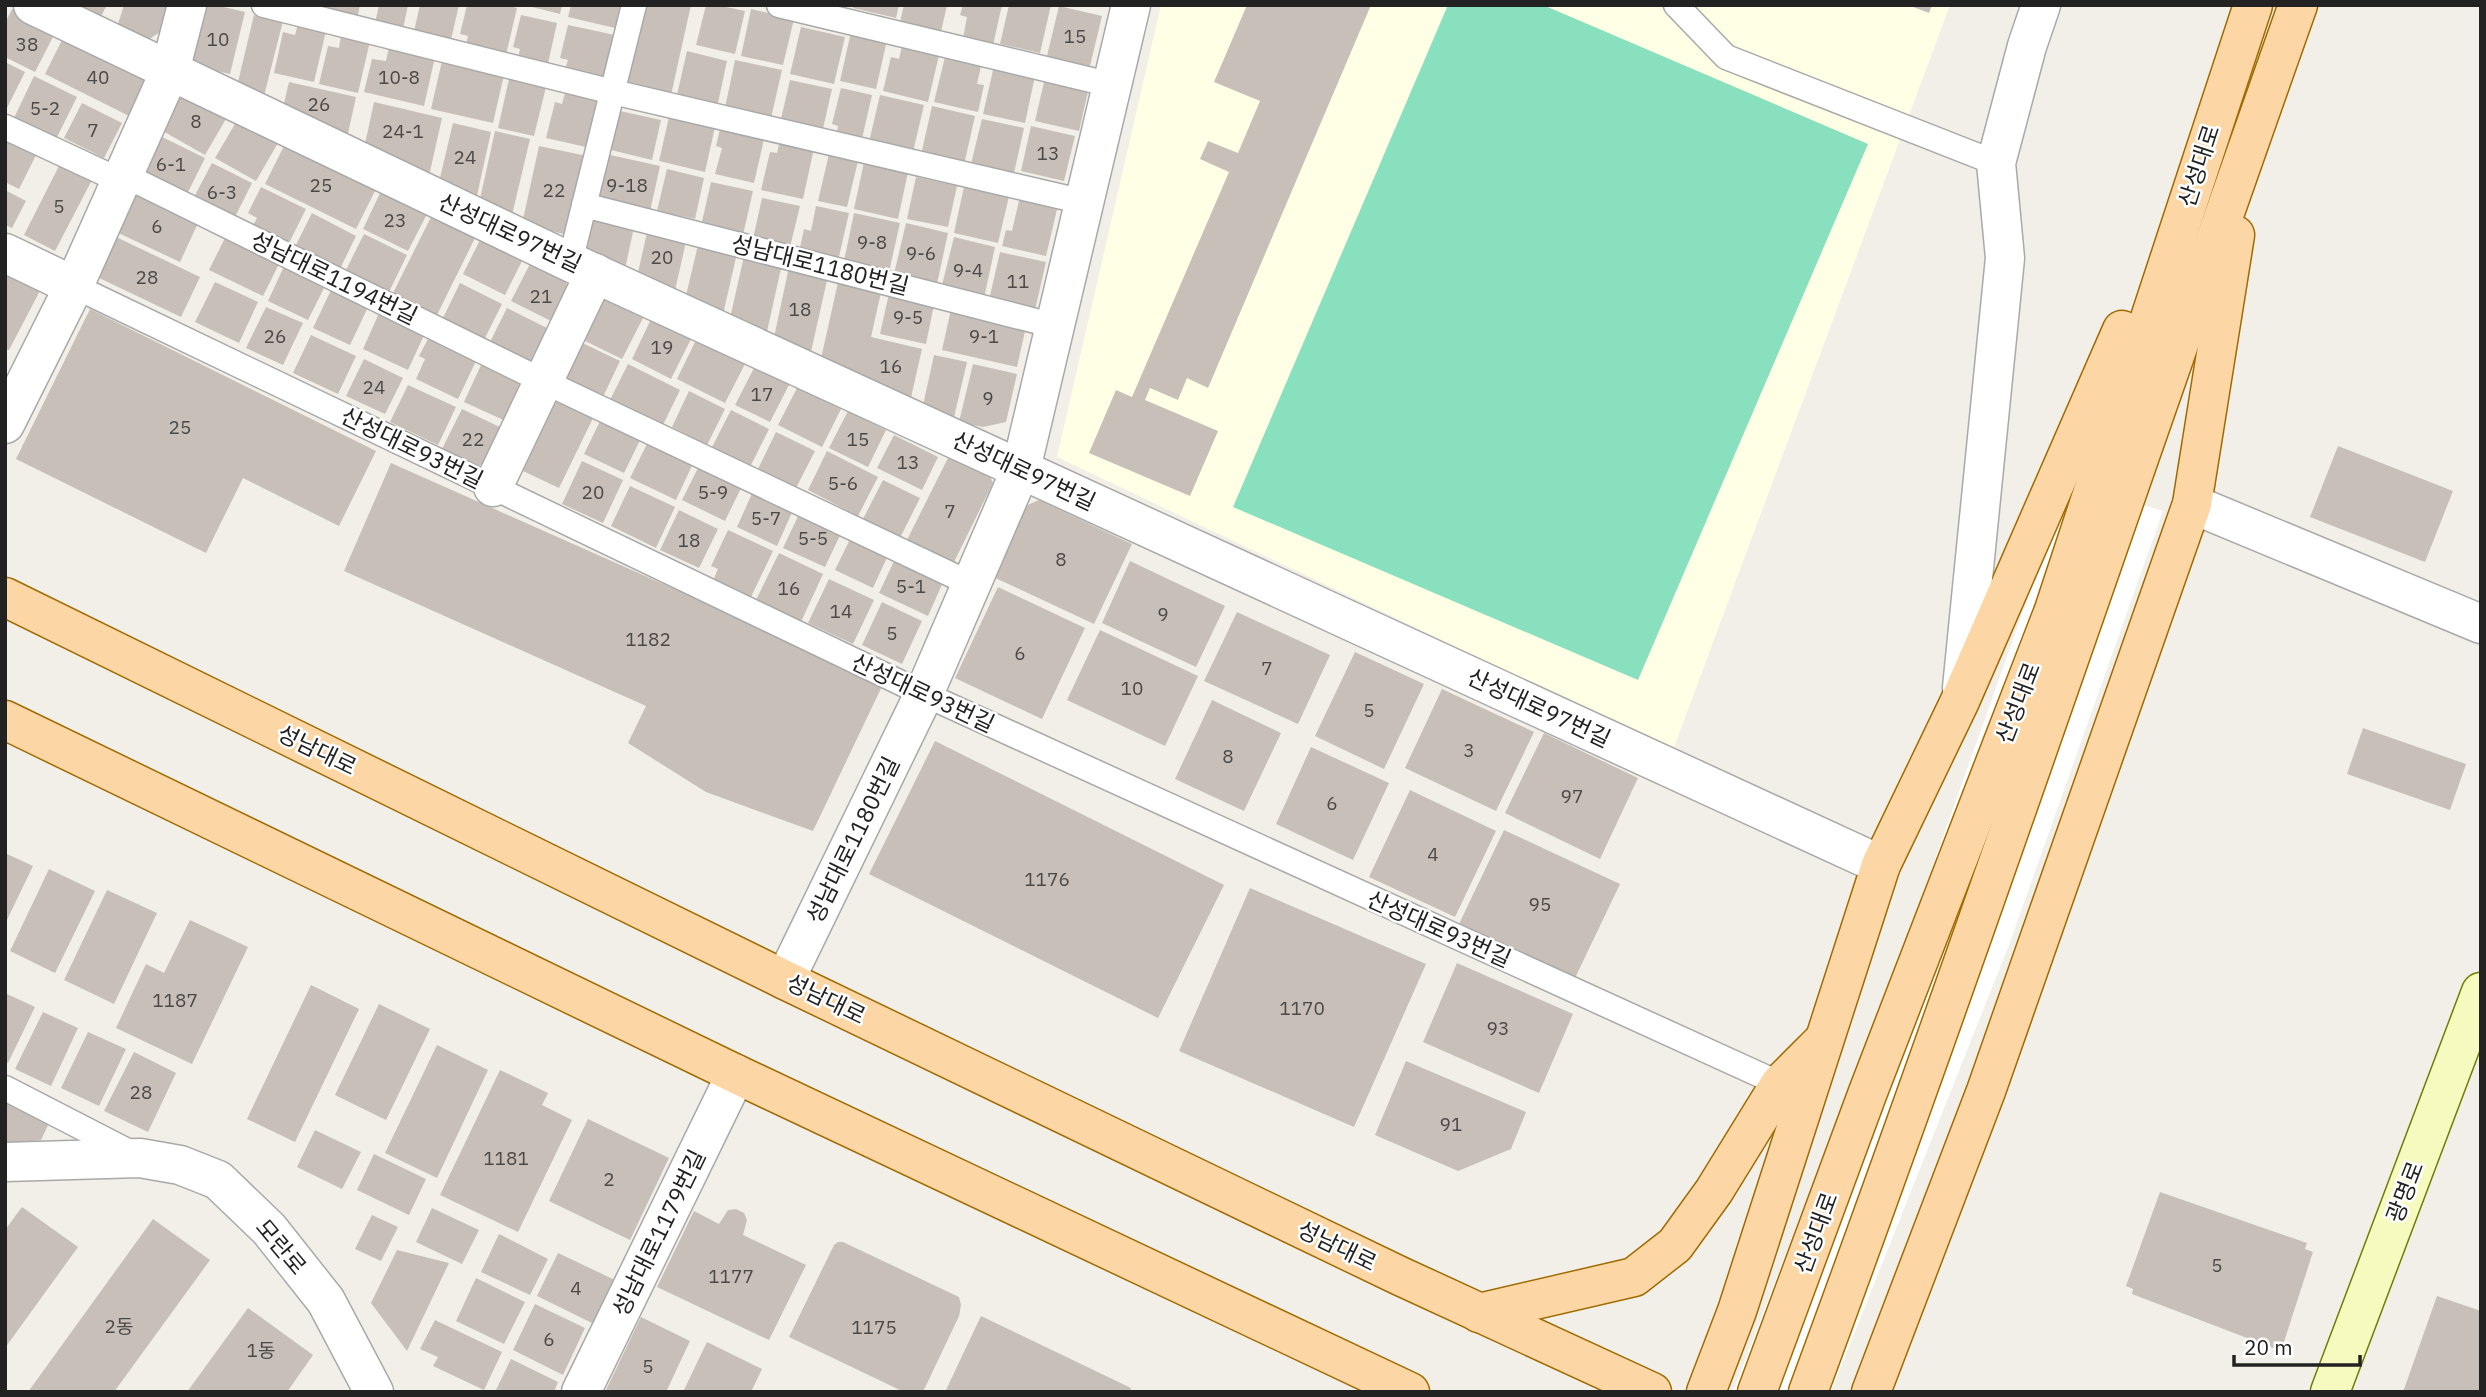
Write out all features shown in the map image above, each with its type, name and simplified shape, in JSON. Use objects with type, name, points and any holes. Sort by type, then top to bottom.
[{"type":"main road","name":"산성대로","points":[[1808,1392],[1914,1104],[2067,616],[2213,121],[2253,5]]},
{"type":"main road","name":"산성대로","points":[[1757,1392],[1868,1091],[2067,616],[2252,135],[2298,5]]},
{"type":"main road","points":[[1706,1392],[1737,1311],[1881,865],[1961,701],[2213,121]]},
{"type":"main road","points":[[1871,1392],[1986,1091],[2192,504],[2252,135]]},
{"type":"main road","name":"성남대로","points":[[5,597],[785,980],[1399,1276],[1652,1392]]},
{"type":"main road","points":[[5,720],[736,1074],[1409,1392]]},
{"type":"main road","name":"광명로","points":[[2330,1392],[2481,992]]},
{"type":"main road","points":[[1479,1313],[1634,1277],[1675,1245],[1714,1191],[1780,1084],[1826,1038]]},
{"type":"street","name":"산성대로97번길","points":[[33,5],[582,267],[1881,865]]},
{"type":"street","points":[[5,424],[74,286],[170,71],[187,5]]},
{"type":"street","name":"성남대로1180번길","points":[[785,980],[924,694],[1021,470],[1131,5]]},
{"type":"street","points":[[1961,701],[2005,258],[1996,163],[2027,46],[2041,5]]},
{"type":"street","points":[[5,253],[74,286]]},
{"type":"street","points":[[493,487],[543,381],[582,267]]},
{"type":"street","points":[[2192,504],[2481,624]]},
{"type":"street","name":"성남대로1179번길","points":[[581,1392],[736,1074]]},
{"type":"street","name":"모란로","points":[[5,1162],[140,1158],[180,1165],[218,1180],[269,1229],[326,1301],[374,1392]]},
{"type":"lane","points":[[264,5],[613,92],[1084,202]]},
{"type":"lane","points":[[582,267],[584,205],[634,5]]},
{"type":"lane","points":[[779,5],[1112,85]]},
{"type":"lane","points":[[1676,5],[1726,57],[1996,163]]},
{"type":"lane","name":"성남대로1194번길","points":[[5,127],[122,178],[543,381]]},
{"type":"lane","name":"성남대로1180번길","points":[[584,205],[1055,326]]},
{"type":"lane","name":"산성대로93번길","points":[[74,286],[924,694],[1780,1084]]},
{"type":"lane","points":[[543,381],[971,584]]},
{"type":"lane","name":"모란로","points":[[5,1088],[140,1158]]},
{"type":"shaded area","points":[[1161,5],[1950,5],[1673,750],[1057,457]]},
{"type":"green space","points":[[1448,5],[1543,5],[1868,144],[1638,680],[1233,507]]},
{"type":"pier","points":[[2069,482],[2163,511],[2009,945],[1831,1392],[1733,1392],[1917,910]]},
{"type":"building","points":[[72,5],[107,5],[99,20]]},
{"type":"building","points":[[124,5],[173,5],[166,28],[148,40],[116,30]]},
{"type":"building","points":[[204,5],[245,12],[230,74],[190,65]]},
{"type":"building","points":[[319,5],[360,5],[357,20],[318,11]]},
{"type":"building","points":[[379,5],[408,5],[403,29],[375,23]]},
{"type":"building","points":[[420,5],[459,5],[450,44],[413,36]]},
{"type":"building","points":[[467,5],[506,5],[517,8],[505,59],[465,50],[468,36],[460,34]]},
{"type":"building","points":[[524,5],[562,5],[560,14]]},
{"type":"building","points":[[571,5],[620,5],[615,28],[568,17]]},
{"type":"building","points":[[645,5],[691,5],[671,95],[626,85]]},
{"type":"building","points":[[706,5],[745,11],[735,54],[696,45]]},
{"type":"building","points":[[854,5],[899,5],[896,18],[853,8]]},
{"type":"building","points":[[904,5],[947,5],[941,32],[900,22]]},
{"type":"building","points":[[963,5],[1002,5],[993,45],[963,38],[967,17],[960,15]]},
{"type":"building","points":[[1009,5],[1051,5],[1040,53],[1000,44]]},
{"type":"building","points":[[1247,5],[1371,5],[1208,388],[1187,378],[1178,400],[1150,388],[1145,400],[1218,431],[1190,496],[1089,453],[1116,390],[1132,397],[1229,172],[1200,159],[1208,141],[1238,153],[1260,101],[1214,82]]},
{"type":"building","points":[[1908,5],[1932,5],[1929,13]]},
{"type":"building","points":[[1059,6],[1102,16],[1090,66],[1047,56]]},
{"type":"building","points":[[12,9],[56,31],[35,72],[5,57],[5,23]]},
{"type":"building","points":[[751,9],[794,19],[783,65],[741,56]]},
{"type":"building","points":[[254,15],[283,21],[264,96],[238,82]]},
{"type":"building","points":[[521,15],[557,23],[547,68],[517,62],[520,49],[513,47]]},
{"type":"building","points":[[298,24],[326,31],[314,82],[274,73],[283,32],[295,35]]},
{"type":"building","points":[[568,25],[615,35],[604,82],[564,72],[568,60],[560,58]]},
{"type":"building","points":[[801,27],[845,37],[834,84],[790,74]]},
{"type":"building","points":[[851,32],[887,40],[876,89],[840,81]]},
{"type":"building","points":[[341,35],[370,41],[358,93],[319,84],[328,46],[339,48]]},
{"type":"building","points":[[64,36],[151,79],[131,117],[45,74]]},
{"type":"building","points":[[903,42],[940,51],[928,102],[883,91],[891,57],[899,59]]},
{"type":"building","points":[[389,47],[435,57],[424,106],[364,92],[372,59],[386,61]]},
{"type":"building","points":[[687,51],[727,61],[717,108],[676,99]]},
{"type":"building","points":[[945,57],[981,66],[977,84],[984,85],[978,112],[934,102]]},
{"type":"building","points":[[735,60],[782,70],[771,118],[725,108]]},
{"type":"building","points":[[442,61],[504,75],[493,123],[431,109]]},
{"type":"building","points":[[5,62],[25,72],[5,112]]},
{"type":"building","points":[[994,66],[1035,76],[1025,123],[983,114]]},
{"type":"building","points":[[34,76],[77,97],[56,139],[14,118]]},
{"type":"building","points":[[1045,78],[1089,87],[1079,131],[1035,121]]},
{"type":"building","points":[[509,79],[546,87],[534,136],[498,128]]},
{"type":"building","points":[[790,80],[832,89],[822,133],[780,123]]},
{"type":"building","points":[[289,82],[356,97],[347,138],[282,112]]},
{"type":"building","points":[[187,86],[230,112],[205,155],[161,130]]},
{"type":"building","points":[[567,86],[598,93],[586,147],[546,138],[555,102],[562,104]]},
{"type":"building","points":[[841,88],[872,95],[861,143],[836,137],[838,126],[832,124]]},
{"type":"building","points":[[880,95],[924,105],[913,152],[869,142]]},
{"type":"building","points":[[374,102],[442,118],[429,176],[365,144]]},
{"type":"building","points":[[82,103],[122,123],[104,158],[64,138]]},
{"type":"building","points":[[932,106],[975,116],[964,165],[921,155]]},
{"type":"building","points":[[620,111],[661,120],[652,160],[611,150]]},
{"type":"building","points":[[242,112],[282,136],[256,181],[215,158]]},
{"type":"building","points":[[669,117],[715,127],[705,172],[659,161]]},
{"type":"building","points":[[982,119],[1024,128],[1014,173],[971,164]]},
{"type":"building","points":[[453,123],[491,132],[476,200],[439,182]]},
{"type":"building","points":[[721,125],[765,135],[754,183],[715,174],[722,148],[716,146]]},
{"type":"building","points":[[1031,126],[1075,136],[1064,181],[1021,171]]},
{"type":"building","points":[[495,131],[530,139],[512,215],[480,199]]},
{"type":"building","points":[[156,134],[205,158],[187,194],[138,170]]},
{"type":"building","points":[[5,140],[37,153],[19,189],[5,182]]},
{"type":"building","points":[[780,140],[814,148],[803,199],[761,190],[770,152],[777,153]]},
{"type":"building","points":[[286,142],[377,187],[356,229],[265,184]]},
{"type":"building","points":[[539,146],[587,156],[568,235],[522,224]]},
{"type":"building","points":[[606,154],[660,166],[649,216],[594,203]]},
{"type":"building","points":[[829,154],[858,161],[847,207],[818,201]]},
{"type":"building","points":[[62,160],[94,176],[55,251],[24,235]]},
{"type":"building","points":[[864,162],[908,172],[898,219],[854,209]]},
{"type":"building","points":[[212,163],[252,183],[233,221],[192,201]]},
{"type":"building","points":[[667,169],[704,178],[695,219],[657,211]]},
{"type":"building","points":[[916,177],[957,186],[948,227],[907,219]]},
{"type":"building","points":[[711,182],[753,191],[743,235],[701,226]]},
{"type":"building","points":[[965,182],[1010,192],[998,243],[954,233]]},
{"type":"building","points":[[261,187],[306,209],[287,247],[251,229],[257,218],[248,213]]},
{"type":"building","points":[[382,189],[428,212],[408,251],[363,229]]},
{"type":"building","points":[[5,190],[26,201],[12,228],[5,225]]},
{"type":"building","points":[[134,190],[199,221],[180,262],[114,231]]},
{"type":"building","points":[[1021,192],[1059,201],[1046,256],[1002,246],[1006,230],[1012,231]]},
{"type":"building","points":[[762,198],[800,206],[790,247],[753,239]]},
{"type":"building","points":[[816,206],[849,213],[838,261],[799,252],[804,229],[811,231]]},
{"type":"building","points":[[434,211],[478,232],[434,321],[390,299]]},
{"type":"building","points":[[312,213],[356,236],[338,273],[293,251]]},
{"type":"building","points":[[854,213],[900,223],[889,272],[844,261]]},
{"type":"building","points":[[594,218],[634,227],[625,269],[586,254]]},
{"type":"building","points":[[906,223],[948,233],[937,284],[894,274]]},
{"type":"building","points":[[648,228],[687,237],[674,295],[637,277]]},
{"type":"building","points":[[364,234],[407,255],[386,298],[343,276]]},
{"type":"building","points":[[114,236],[200,277],[181,317],[95,276]]},
{"type":"building","points":[[954,237],[995,247],[983,303],[940,293]]},
{"type":"building","points":[[225,238],[279,264],[263,296],[209,270]]},
{"type":"building","points":[[480,240],[522,261],[505,295],[463,274]]},
{"type":"building","points":[[698,245],[737,253],[722,319],[684,304]]},
{"type":"building","points":[[1000,252],[1046,262],[1035,310],[989,300]]},
{"type":"building","points":[[744,256],[782,264],[766,336],[729,323]]},
{"type":"building","points":[[286,262],[327,282],[308,320],[268,301]]},
{"type":"building","points":[[531,262],[563,278],[571,291],[555,323],[511,301]]},
{"type":"building","points":[[5,265],[43,285],[9,350],[5,349]]},
{"type":"building","points":[[789,267],[828,276],[810,356],[773,342]]},
{"type":"building","points":[[839,278],[882,288],[871,337],[922,349],[910,402],[861,383],[863,374],[820,363]]},
{"type":"building","points":[[215,282],[258,302],[239,343],[195,322]]},
{"type":"building","points":[[460,283],[502,304],[483,342],[441,322]]},
{"type":"building","points":[[332,288],[369,305],[350,345],[313,328]]},
{"type":"building","points":[[890,289],[935,300],[926,344],[880,334]]},
{"type":"building","points":[[597,296],[643,318],[622,359],[577,337]]},
{"type":"building","points":[[952,305],[1027,322],[1017,367],[942,350]]},
{"type":"building","points":[[266,307],[303,323],[283,365],[246,348]]},
{"type":"building","points":[[507,308],[553,331],[534,371],[487,348]]},
{"type":"building","points":[[90,309],[376,451],[339,526],[243,478],[206,553],[16,459]]},
{"type":"building","points":[[380,311],[425,333],[408,370],[363,349]]},
{"type":"building","points":[[653,315],[693,335],[671,379],[632,359]]},
{"type":"building","points":[[311,335],[356,356],[338,394],[293,373]]},
{"type":"building","points":[[572,338],[620,361],[601,401],[552,377]]},
{"type":"building","points":[[697,338],[746,362],[725,403],[677,379]]},
{"type":"building","points":[[428,339],[476,361],[458,399],[416,379],[425,359],[419,356]]},
{"type":"building","points":[[934,355],[967,362],[954,417],[922,410]]},
{"type":"building","points":[[364,359],[403,378],[385,414],[346,396]]},
{"type":"building","points":[[628,364],[680,390],[663,425],[610,400]]},
{"type":"building","points":[[973,364],[1017,374],[1006,422],[983,427],[959,422]]},
{"type":"building","points":[[481,365],[527,387],[510,423],[464,402]]},
{"type":"building","points":[[755,366],[790,383],[770,422],[735,405]]},
{"type":"building","points":[[408,385],[456,407],[438,445],[390,422]]},
{"type":"building","points":[[797,388],[841,409],[822,447],[778,425]]},
{"type":"building","points":[[689,391],[725,409],[707,445],[672,427]]},
{"type":"building","points":[[559,395],[596,412],[559,488],[523,471]]},
{"type":"building","points":[[462,409],[504,429],[489,461],[478,466],[442,449]]},
{"type":"building","points":[[731,410],[769,429],[749,469],[711,449]]},
{"type":"building","points":[[848,411],[886,430],[868,467],[829,448]]},
{"type":"building","points":[[603,415],[643,434],[624,473],[584,454]]},
{"type":"building","points":[[776,432],[815,451],[795,490],[757,471]]},
{"type":"building","points":[[894,435],[938,457],[922,490],[877,468]]},
{"type":"building","points":[[650,438],[695,459],[676,500],[630,478]]},
{"type":"building","points":[[954,446],[984,461],[993,483],[954,562],[907,540]]},
{"type":"building","points":[[2338,446],[2453,491],[2425,562],[2310,517]]},
{"type":"building","points":[[827,451],[878,477],[858,516],[808,490]]},
{"type":"building","points":[[582,461],[623,480],[603,523],[562,504]]},
{"type":"building","points":[[391,463],[697,599],[700,592],[885,680],[813,831],[706,792],[628,743],[646,706],[344,571]]},
{"type":"building","points":[[700,464],[743,484],[725,521],[682,500]]},
{"type":"building","points":[[883,480],[920,498],[900,538],[863,519]]},
{"type":"building","points":[[630,486],[675,507],[656,548],[611,526]]},
{"type":"building","points":[[754,489],[794,508],[777,546],[737,527]]},
{"type":"building","points":[[1039,500],[1132,544],[1094,624],[989,575],[1021,508]]},
{"type":"building","points":[[679,510],[718,529],[699,568],[660,550]]},
{"type":"building","points":[[801,510],[843,529],[825,567],[783,548]]},
{"type":"building","points":[[728,530],[773,551],[750,599],[713,581],[718,569],[711,566]]},
{"type":"building","points":[[852,535],[889,553],[873,588],[835,570]]},
{"type":"building","points":[[779,553],[823,574],[800,624],[755,602]]},
{"type":"building","points":[[896,557],[944,580],[928,616],[879,593]]},
{"type":"building","points":[[1130,561],[1225,606],[1196,667],[1102,623]]},
{"type":"building","points":[[829,579],[874,600],[853,644],[808,623]]},
{"type":"building","points":[[998,587],[1085,628],[1042,719],[955,678]]},
{"type":"building","points":[[882,602],[922,621],[902,664],[862,645]]},
{"type":"building","points":[[1237,612],[1330,655],[1298,724],[1204,681]]},
{"type":"building","points":[[1100,630],[1198,676],[1165,746],[1067,700]]},
{"type":"building","points":[[1355,652],[1424,684],[1384,769],[1315,736]]},
{"type":"building","points":[[1442,689],[1534,732],[1496,811],[1405,768]]},
{"type":"building","points":[[1212,700],[1281,733],[1244,811],[1175,779]]},
{"type":"building","points":[[2363,728],[2466,764],[2450,810],[2347,774]]},
{"type":"building","points":[[1544,733],[1638,778],[1600,859],[1505,813]]},
{"type":"building","points":[[935,741],[1224,885],[1158,1018],[869,874]]},
{"type":"building","points":[[1311,747],[1389,783],[1353,860],[1276,824]]},
{"type":"building","points":[[1410,790],[1496,831],[1455,917],[1369,877]]},
{"type":"building","points":[[1504,830],[1620,884],[1575,978],[1459,924]]},
{"type":"building","points":[[5,853],[33,866],[5,924]]},
{"type":"building","points":[[49,869],[95,891],[55,973],[10,951]]},
{"type":"building","points":[[1250,888],[1426,964],[1354,1127],[1179,1051]]},
{"type":"building","points":[[107,890],[157,913],[114,1004],[64,980]]},
{"type":"building","points":[[190,920],[248,947],[192,1064],[116,1028],[146,964],[164,973]]},
{"type":"building","points":[[1457,963],[1573,1014],[1539,1093],[1423,1042]]},
{"type":"building","points":[[311,985],[359,1009],[295,1142],[247,1119]]},
{"type":"building","points":[[5,993],[35,1007],[8,1063],[5,1062]]},
{"type":"building","points":[[379,1004],[430,1029],[386,1120],[335,1095]]},
{"type":"building","points":[[43,1012],[78,1028],[51,1086],[15,1069]]},
{"type":"building","points":[[88,1032],[126,1049],[99,1106],[61,1088]]},
{"type":"building","points":[[437,1045],[488,1070],[437,1178],[385,1153]]},
{"type":"building","points":[[134,1052],[176,1073],[148,1132],[104,1111]]},
{"type":"building","points":[[1406,1061],[1526,1112],[1511,1149],[1458,1171],[1375,1135]]},
{"type":"building","points":[[500,1070],[548,1093],[542,1105],[572,1120],[518,1232],[440,1195]]},
{"type":"building","points":[[5,1100],[50,1121],[41,1140],[5,1145]]},
{"type":"building","points":[[588,1119],[669,1158],[630,1240],[549,1201]]},
{"type":"building","points":[[315,1130],[361,1152],[342,1189],[297,1167]]},
{"type":"building","points":[[374,1154],[426,1179],[409,1215],[357,1190]]},
{"type":"building","points":[[2160,1192],[2307,1243],[2305,1249],[2313,1252],[2281,1351],[2132,1294],[2133,1289],[2126,1286]]},
{"type":"building","points":[[22,1207],[78,1247],[5,1348],[5,1230]]},
{"type":"building","points":[[432,1208],[479,1230],[462,1264],[416,1242]]},
{"type":"building","points":[[736,1209],[744,1213],[747,1220],[743,1235],[806,1265],[769,1340],[657,1287],[694,1211],[719,1224],[728,1210]]},
{"type":"building","points":[[372,1215],[398,1227],[381,1261],[355,1249]]},
{"type":"building","points":[[153,1219],[210,1260],[114,1392],[28,1392]]},
{"type":"building","points":[[499,1234],[548,1259],[530,1295],[481,1272]]},
{"type":"building","points":[[838,1242],[959,1297],[959,1316],[923,1392],[904,1392],[789,1337],[834,1245]]},
{"type":"building","points":[[397,1250],[449,1263],[407,1351],[371,1303]]},
{"type":"building","points":[[558,1253],[615,1280],[594,1324],[537,1296]]},
{"type":"building","points":[[476,1278],[525,1302],[504,1344],[456,1321]]},
{"type":"building","points":[[2437,1296],[2481,1311],[2481,1392],[2403,1392]]},
{"type":"building","points":[[535,1304],[585,1328],[563,1375],[513,1350]]},
{"type":"building","points":[[248,1308],[313,1355],[287,1392],[187,1392]]},
{"type":"building","points":[[981,1316],[1131,1388],[1130,1392],[945,1392]]},
{"type":"building","points":[[641,1317],[690,1341],[666,1392],[605,1392]]},
{"type":"building","points":[[435,1320],[502,1352],[484,1390],[433,1366],[438,1357],[420,1349]]},
{"type":"building","points":[[707,1342],[762,1369],[751,1392],[683,1392]]},
{"type":"building","points":[[511,1359],[558,1382],[554,1392],[495,1392]]}]
